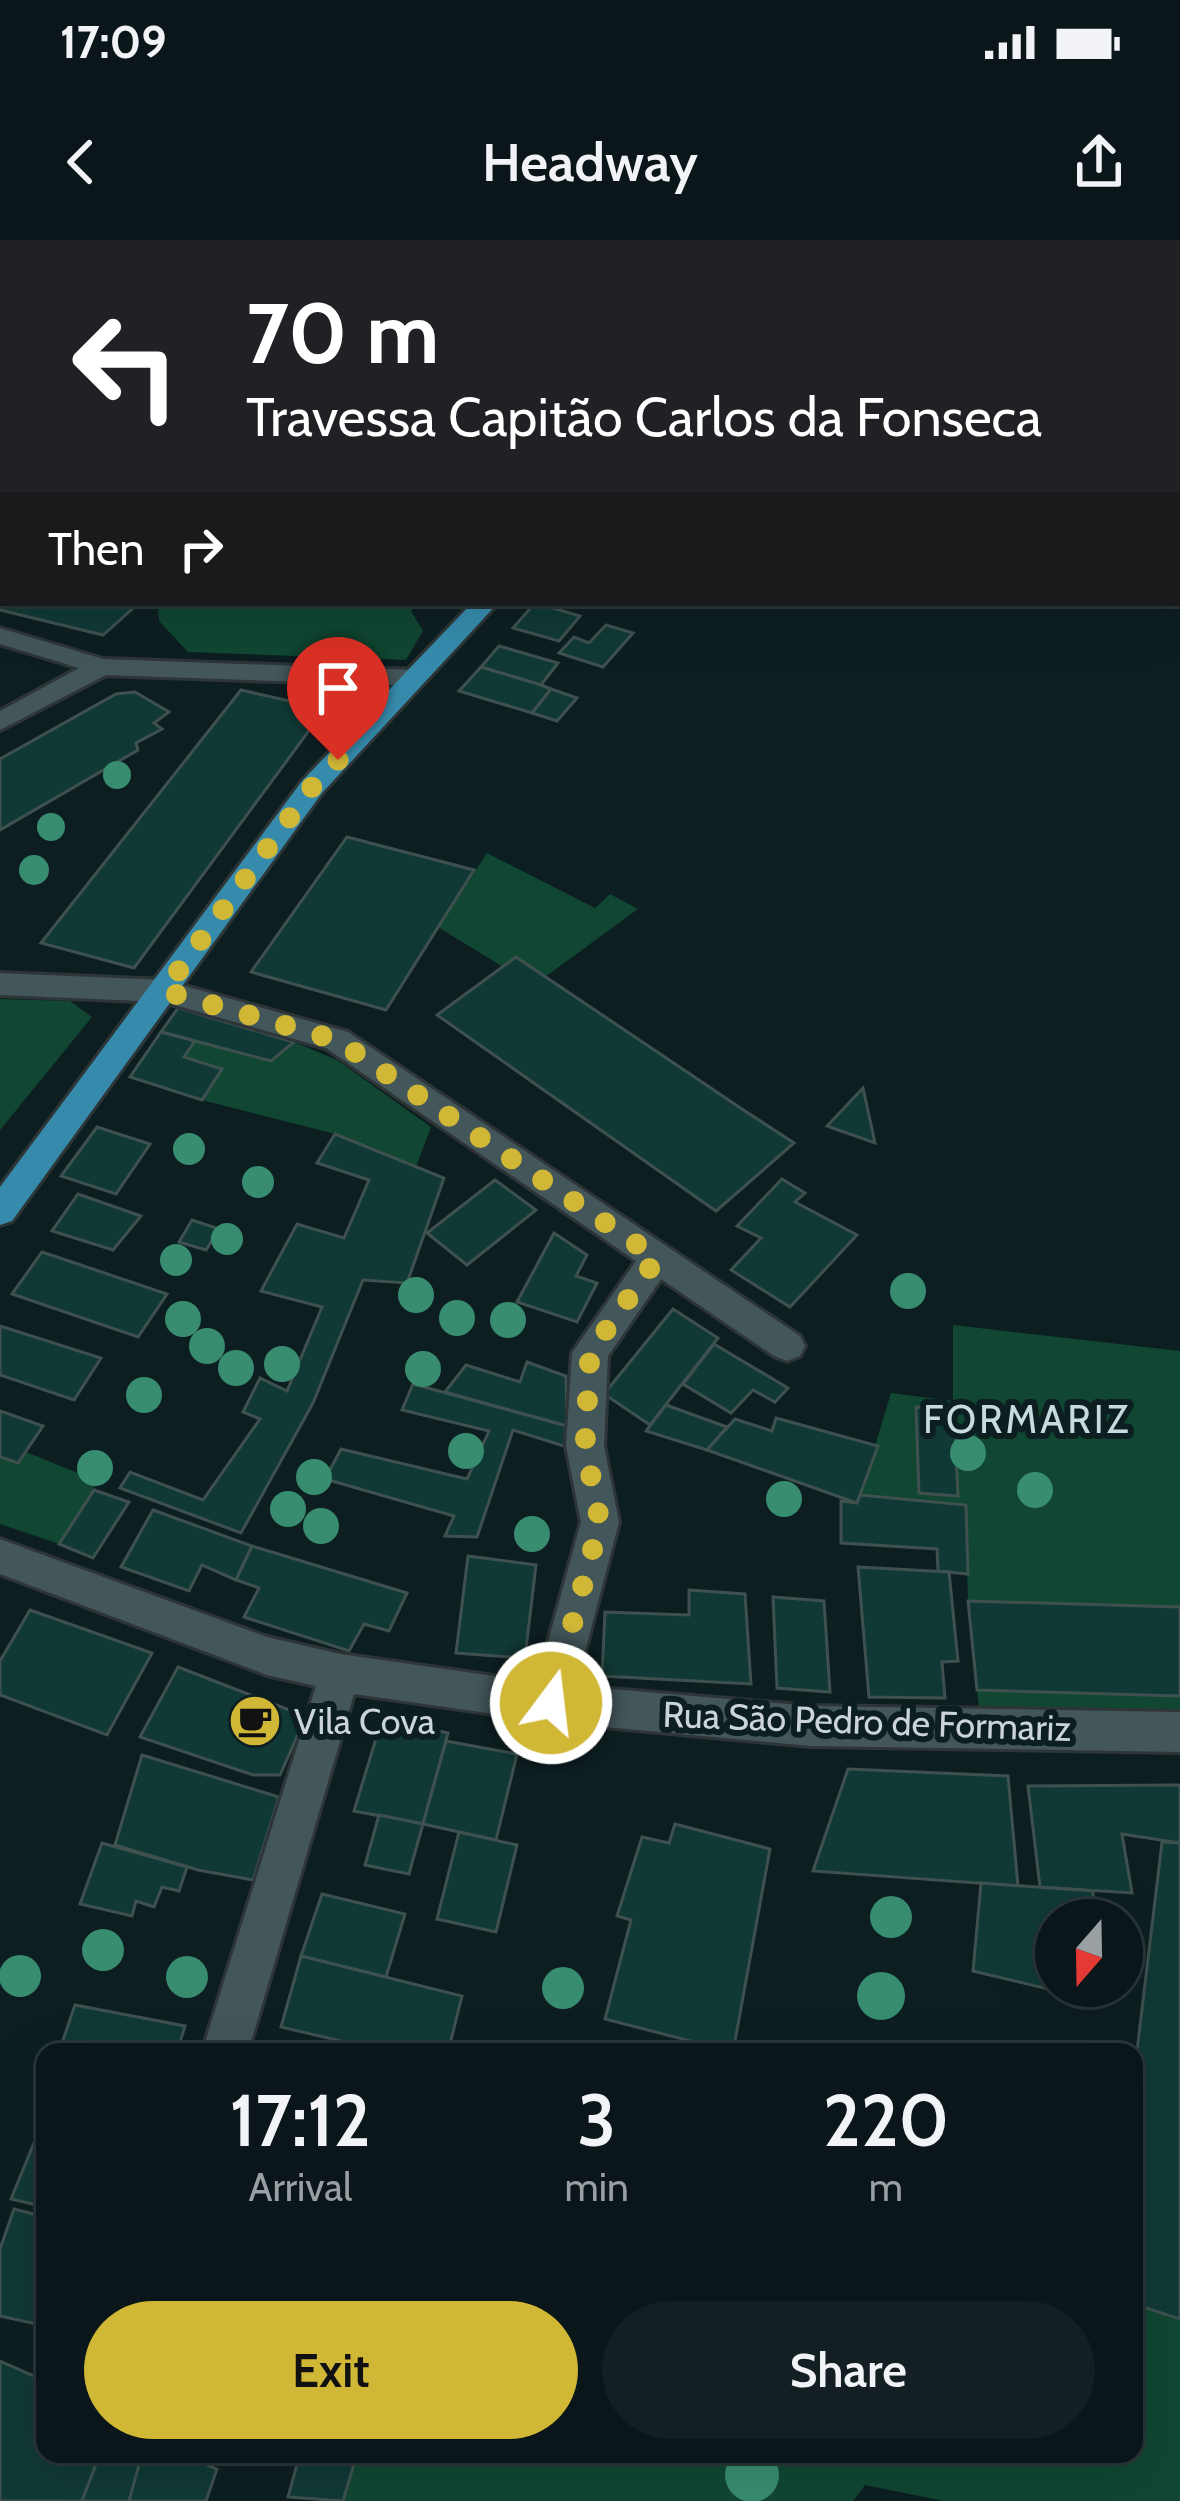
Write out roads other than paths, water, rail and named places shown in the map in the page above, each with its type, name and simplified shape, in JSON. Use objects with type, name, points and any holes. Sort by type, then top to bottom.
[{"type":"main road","points":[[0,1212],[312,787],[483,606]]},
{"type":"street","points":[[0,636],[101,667],[415,678]]},
{"type":"street","points":[[0,722],[101,667]]},
{"type":"street","points":[[0,984],[164,991],[337,1040],[787,1346]]},
{"type":"street","points":[[551,1703],[600,1522],[585,1446],[590,1353],[657,1258]]},
{"type":"street","name":"Rua São Pedro de Formariz","points":[[0,1556],[267,1656],[340,1673],[551,1703],[811,1726],[1180,1732]]},
{"type":"street","points":[[228,2043],[340,1673]]},
{"type":"place","name":"Vila Cova","points":[[255,1721]]},
{"type":"district","name":"FORMARIZ","points":[[1027,1419]]}]
